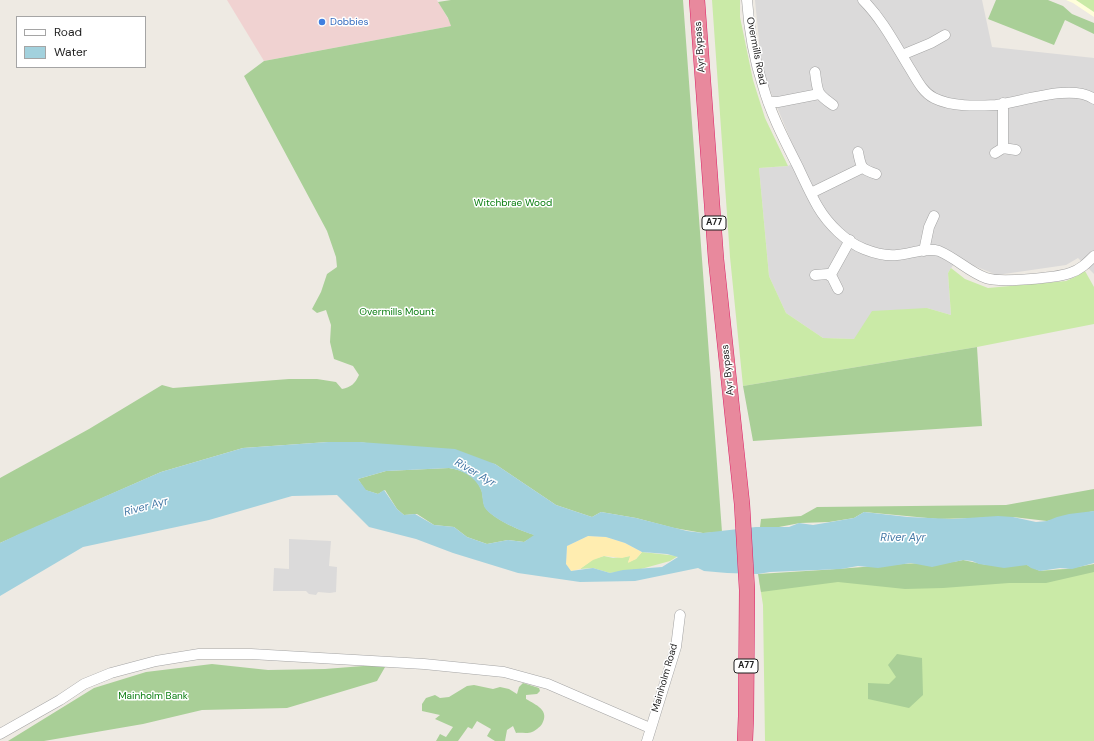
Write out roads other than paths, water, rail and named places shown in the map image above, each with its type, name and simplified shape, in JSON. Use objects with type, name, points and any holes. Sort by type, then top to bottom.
[{"type":"highway","name":"Ayr Bypass","points":[[696,0],[716,259],[742,504],[747,590],[745,741]]},
{"type":"street","name":"Overmills Road","points":[[747,0],[750,30],[762,86],[768,102],[818,208],[832,225],[850,240],[864,249],[884,254],[895,255],[930,250],[938,251],[971,271],[988,279],[1008,280],[1070,274],[1081,268],[1094,256]]},
{"type":"street","points":[[863,0],[880,20],[923,88],[933,98],[965,106],[1004,103],[1061,93],[1077,93],[1089,97]]},
{"type":"street","points":[[902,55],[931,44],[945,35]]},
{"type":"street","points":[[815,72],[819,94],[833,105]]},
{"type":"street","points":[[768,102],[778,102],[819,94]]},
{"type":"street","points":[[1004,103],[999,151],[1016,150]]},
{"type":"street","points":[[858,152],[862,168],[876,174]]},
{"type":"street","points":[[811,193],[862,168]]},
{"type":"street","points":[[924,251],[929,227],[934,216]]},
{"type":"street","points":[[830,276],[850,240]]},
{"type":"street","points":[[816,275],[828,274],[838,289]]},
{"type":"street","name":"Mainholm Road","points":[[647,741],[676,647],[680,615]]},
{"type":"street","points":[[0,734],[60,700],[84,684],[111,673],[156,661],[199,654],[244,654],[424,664],[504,672],[548,684],[650,728]]},
{"type":"water","name":"River Ayr","points":[[328,442],[360,442],[455,449],[495,464],[556,505],[592,517],[601,512],[636,518],[687,531],[703,533],[756,527],[789,527],[799,523],[813,525],[854,518],[864,512],[908,517],[952,519],[998,516],[1013,517],[1036,522],[1047,521],[1069,514],[1094,511],[1094,563],[1072,569],[1060,568],[1040,571],[1027,565],[1004,568],[963,560],[932,567],[911,563],[878,568],[858,566],[841,569],[770,572],[758,574],[704,571],[698,568],[635,581],[580,582],[518,573],[453,553],[416,539],[369,527],[337,495],[292,496],[209,520],[83,547],[0,596],[0,543],[161,472],[243,448]],"holes":[[[449,468],[459,470],[472,477],[481,490],[485,508],[495,517],[522,531],[534,535],[524,542],[508,540],[487,544],[467,537],[454,527],[434,525],[415,514],[404,515],[397,509],[384,490],[378,494],[366,490],[358,479],[386,471]],[[588,536],[606,537],[625,543],[642,552],[667,554],[678,557],[662,567],[623,570],[610,573],[593,568],[571,571],[566,564],[567,546]]]},
{"type":"place","name":"Dobbies","points":[[322,22]]},
{"type":"park label","name":"Witchbrae Wood","points":[[513,203]]},
{"type":"park label","name":"Overmills Mount","points":[[397,312]]},
{"type":"park label","name":"Mainholm Bank","points":[[153,696]]}]
